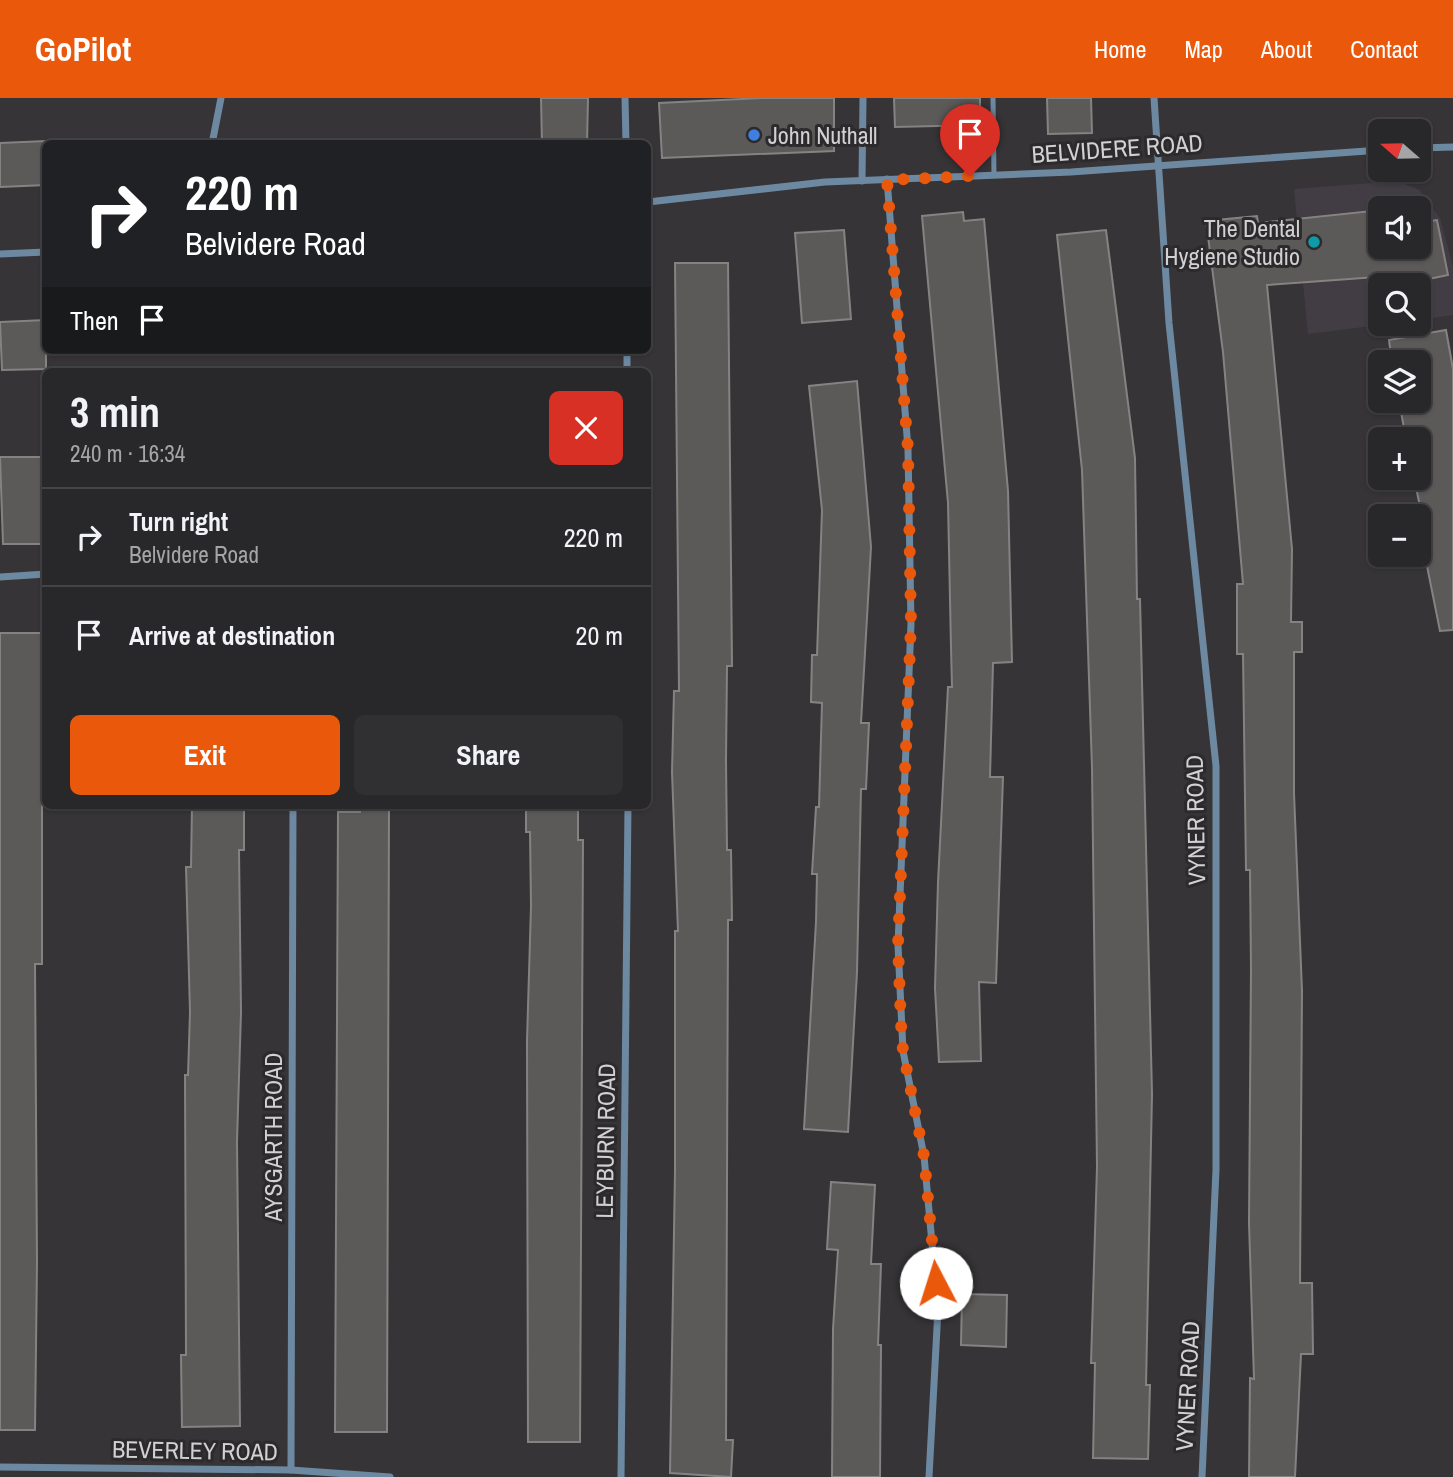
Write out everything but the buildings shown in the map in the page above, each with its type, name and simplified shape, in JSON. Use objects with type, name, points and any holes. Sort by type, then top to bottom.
[{"type":"street","points":[[213,140],[221,98]]},
{"type":"street","points":[[625,98],[626,140]]},
{"type":"street","points":[[862,181],[863,98]]},
{"type":"street","name":"VYNER ROAD","points":[[1154,98],[1169,323],[1216,766],[1216,1170],[1202,1477]]},
{"type":"street","points":[[1432,148],[1453,147]]},
{"type":"street","name":"BELVIDERE ROAD","points":[[651,202],[862,181],[1158,166],[1368,151]]},
{"type":"street","points":[[887,180],[908,449],[911,624],[898,945],[901,1024],[903,1051],[924,1156],[938,1309],[929,1477]]},
{"type":"street","points":[[0,254],[42,252]]},
{"type":"street","points":[[0,577],[42,574]]},
{"type":"street","name":"AYSGARTH ROAD","points":[[291,1470],[293,809]]},
{"type":"street","name":"LEYBURN ROAD","points":[[621,1477],[628,809]]},
{"type":"street","name":"BEVERLEY ROAD","points":[[0,1466],[291,1470],[390,1477]]},
{"type":"lane","points":[[993,98],[994,175]]},
{"type":"shaded area","points":[[1400,182],[1419,190],[1424,196],[1368,196],[1368,259],[1431,259],[1431,206],[1440,218],[1453,267],[1453,315],[1431,318],[1431,273],[1368,273],[1368,326],[1308,334],[1294,189]]},
{"type":"place","name":"John Nuthall","points":[[754,135]]},
{"type":"place","name":"The Dental Hygiene Studio","points":[[1314,242]]},
{"type":"route","points":[[936,1283],[924,1156],[903,1051],[901,1024],[898,945],[911,624],[908,449],[887,180],[970,176]]}]
